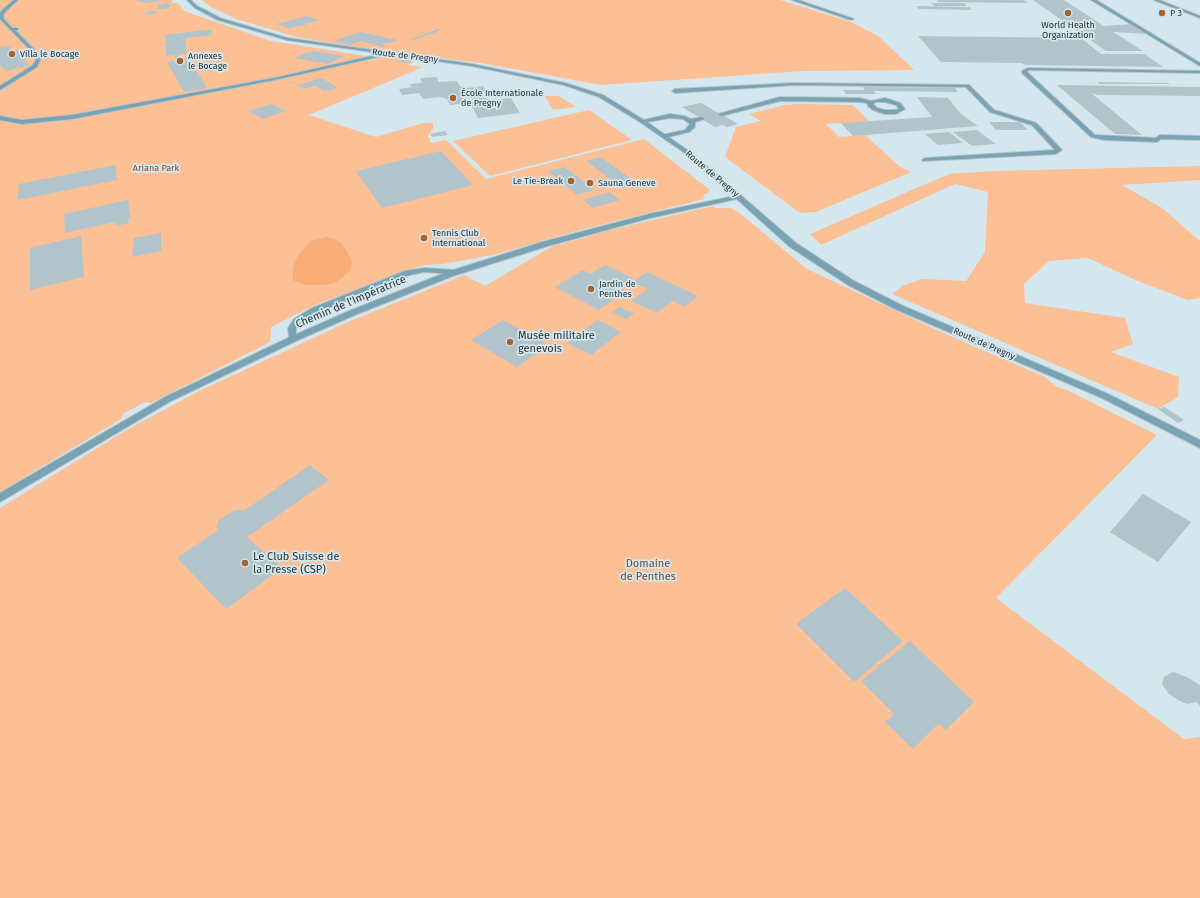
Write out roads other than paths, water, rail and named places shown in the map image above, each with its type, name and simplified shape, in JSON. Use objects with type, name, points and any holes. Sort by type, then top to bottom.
[{"type":"street","points":[[0,88],[37,63],[38,56],[2,19],[1,15],[4,10],[16,0]]},
{"type":"street","name":"Route de Pregny","points":[[189,0],[196,7],[211,15],[261,32],[309,43],[472,65],[565,84],[601,96],[642,121],[704,165],[793,245],[851,283],[898,307],[1105,396],[1200,444]]},
{"type":"street","points":[[794,0],[852,19]]},
{"type":"street","points":[[1093,0],[1200,65]]},
{"type":"street","points":[[1156,0],[1200,17]]},
{"type":"street","points":[[11,29],[19,29],[16,34]]},
{"type":"street","points":[[0,118],[22,122],[72,117],[274,79],[385,54]]},
{"type":"street","points":[[1200,72],[1028,69],[1024,72],[1093,136],[1104,138],[1157,140],[1160,137],[1200,138]]},
{"type":"street","points":[[675,91],[810,84],[967,86],[992,111],[1034,124],[1059,150],[1056,152],[925,160]]},
{"type":"street","points":[[754,86],[759,91]]},
{"type":"street","points":[[763,96],[768,101]]},
{"type":"street","points":[[721,114],[755,107],[768,101],[780,99],[860,100],[871,102],[880,100],[890,101],[902,107],[896,112],[885,112],[871,107],[871,102]]},
{"type":"street","points":[[642,121],[670,116],[680,117],[691,121],[702,119]]},
{"type":"street","points":[[664,136],[687,131],[693,126],[691,121]]},
{"type":"street","name":"Chemin de l'Impératrice","points":[[0,498],[140,414],[204,381],[352,313],[455,272],[589,232],[649,216],[739,196]]},
{"type":"street","points":[[293,339],[292,328],[297,321],[315,310],[413,272],[424,270],[455,272]]},
{"type":"place","name":"World Health Organization","points":[[1068,13]]},
{"type":"place","name":"P 3","points":[[1162,13]]},
{"type":"place","name":"Villa le Bocage","points":[[12,54]]},
{"type":"place","name":"Annexes le Bocage","points":[[180,61]]},
{"type":"place","name":"École Internationale de Pregny","points":[[453,98]]},
{"type":"place","name":"Le Tie-Break","points":[[571,181]]},
{"type":"place","name":"Sauna Geneve","points":[[590,183]]},
{"type":"place","name":"Tennis Club International","points":[[424,238]]},
{"type":"place","name":"Jardin de Penthes","points":[[591,289]]},
{"type":"place","name":"Musée militaire genevois","points":[[510,342]]},
{"type":"place","name":"Le Club Suisse de la Presse (CSP)","points":[[245,563]]},
{"type":"park label","name":"Ariana Park","points":[[156,168]]},
{"type":"park label","name":"Domaine de Penthes","points":[[648,570]]}]
